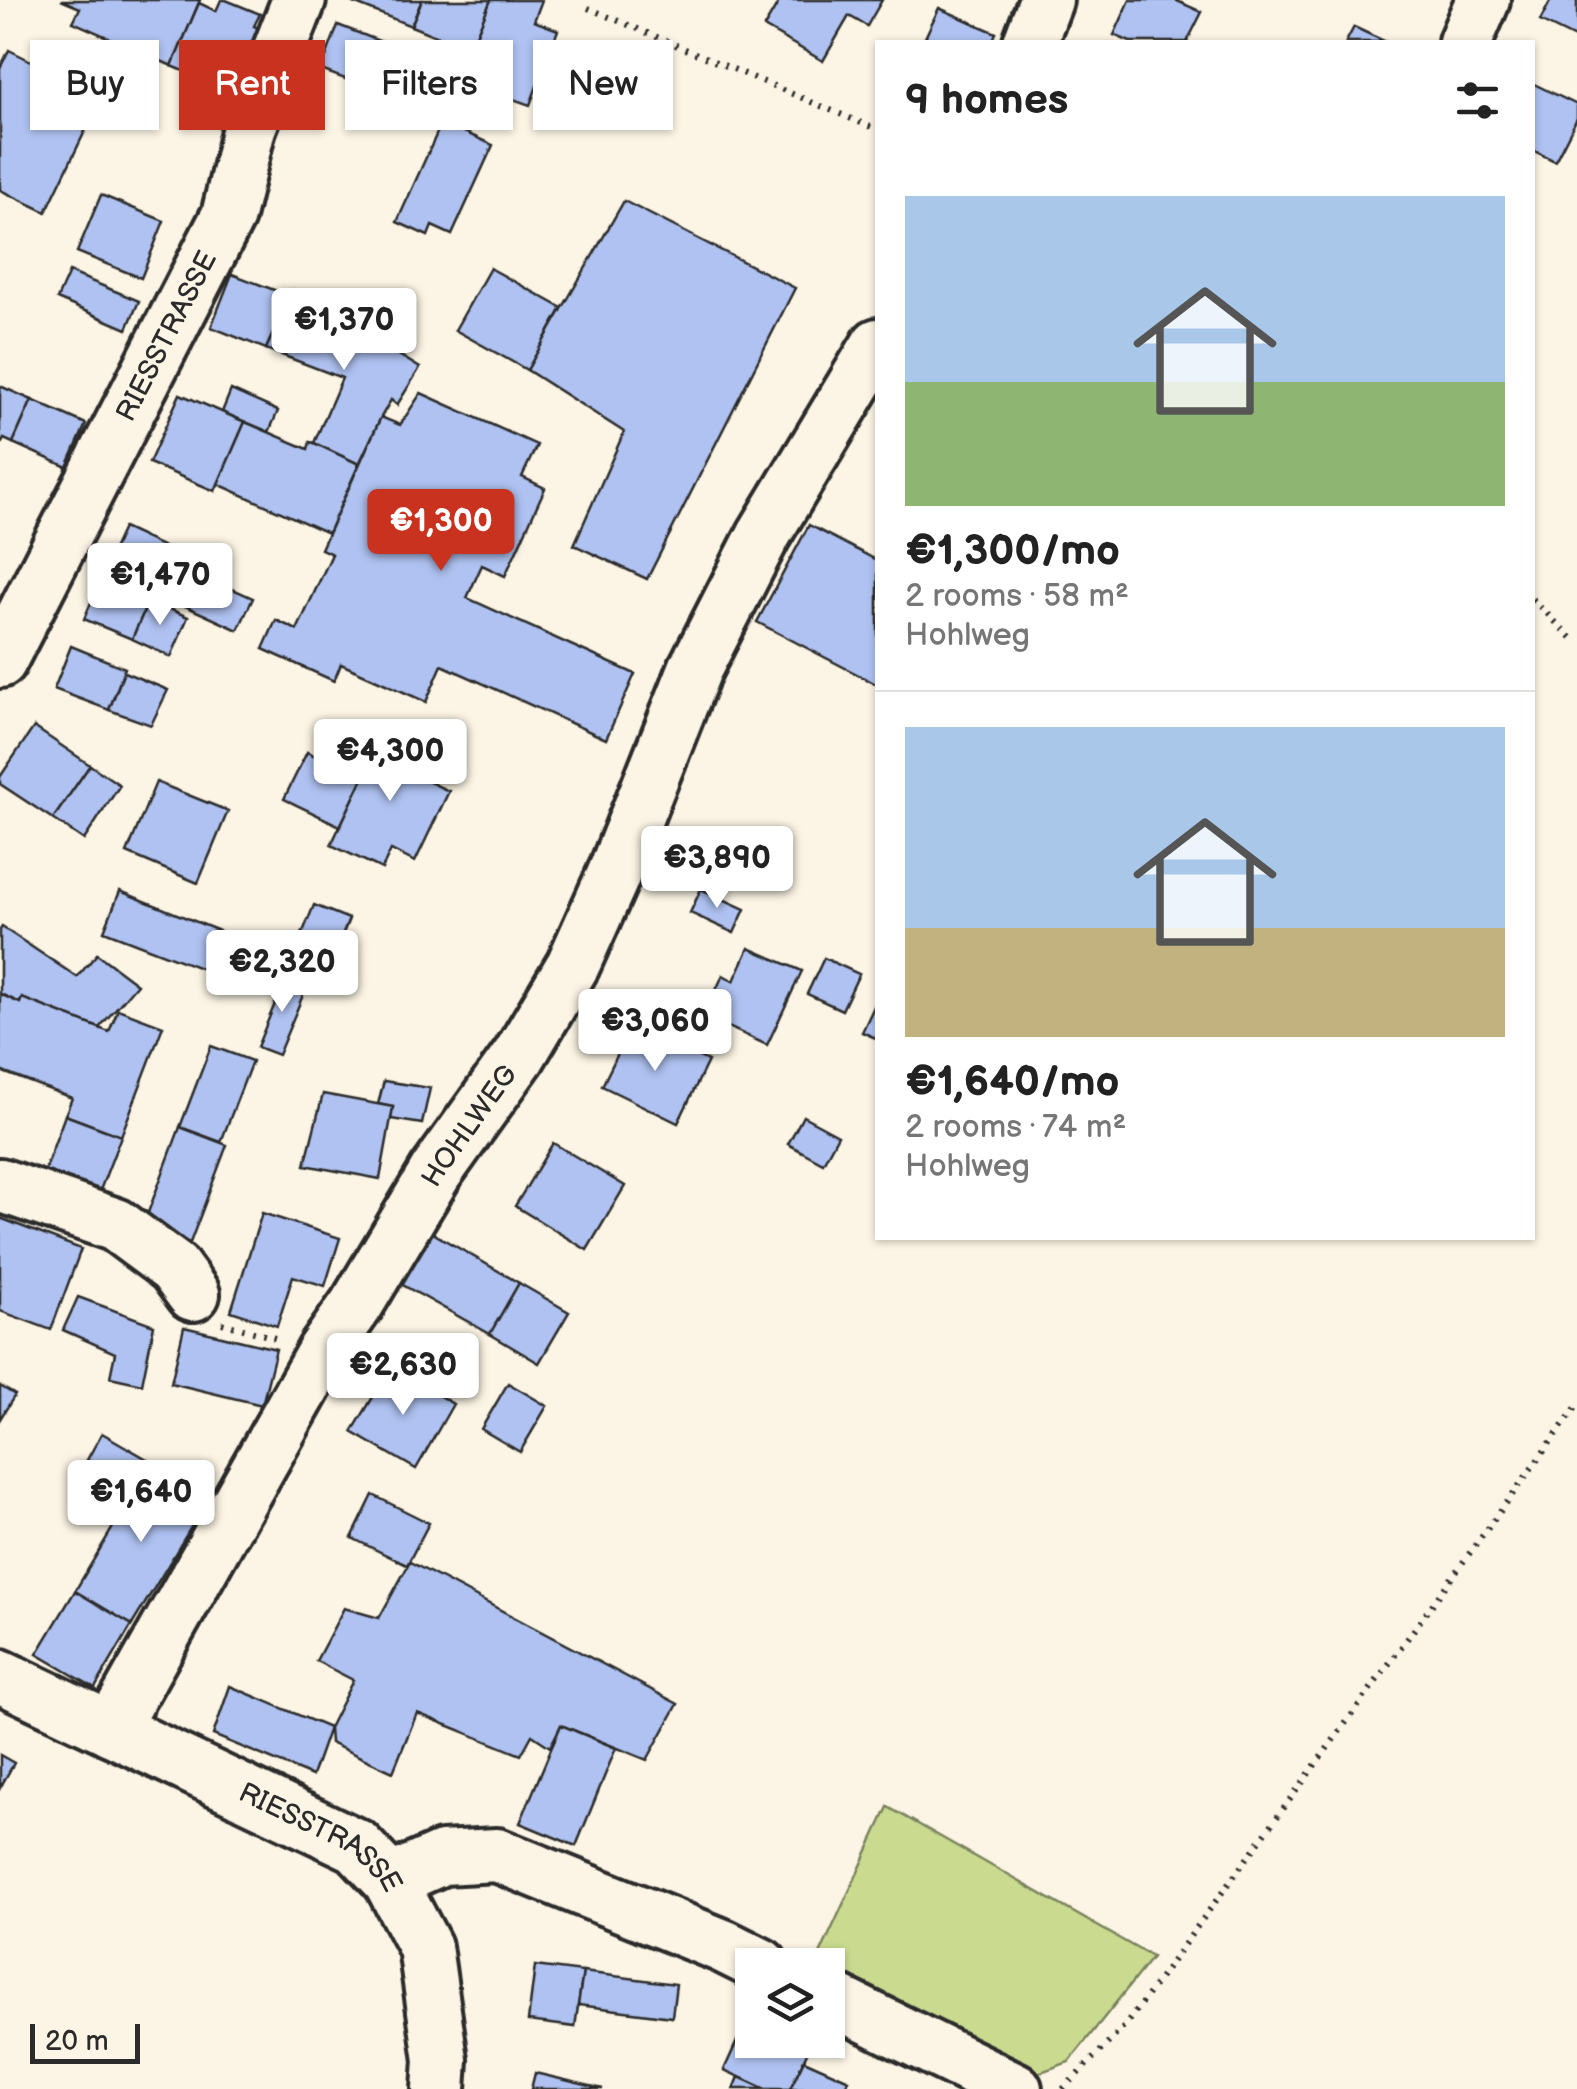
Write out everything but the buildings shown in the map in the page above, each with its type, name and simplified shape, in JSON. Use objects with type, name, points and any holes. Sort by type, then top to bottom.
[{"type":"street","name":"RIESSTRASSE","points":[[0,660],[228,216],[249,128],[299,0]]},
{"type":"street","points":[[1031,40],[1046,0]]},
{"type":"street","points":[[1465,40],[1483,0]]},
{"type":"street","name":"HOHLWEG","points":[[111,1728],[324,1351],[357,1304],[436,1172],[519,1056],[573,965],[613,876],[694,669],[763,536],[875,350]]},
{"type":"street","points":[[0,1184],[116,1225],[174,1268],[194,1294]]},
{"type":"street","name":"RIESSTRASSE","points":[[0,1676],[357,1846],[390,1880],[442,1858],[497,1854],[735,1952]]},
{"type":"street","points":[[390,1880],[425,1947],[442,2060],[439,2089]]},
{"type":"street","points":[[845,2005],[1016,2089]]},
{"type":"path","points":[[588,8],[875,129]]},
{"type":"path","points":[[1535,602],[1577,643]]},
{"type":"path","points":[[194,1294],[222,1324],[324,1351]]},
{"type":"path","points":[[1063,2089],[1124,2027],[1577,1406]]},
{"type":"green space","points":[[888,1807],[1152,1957],[1069,2062],[1027,2077],[845,1978],[845,1948],[823,1948]]}]
